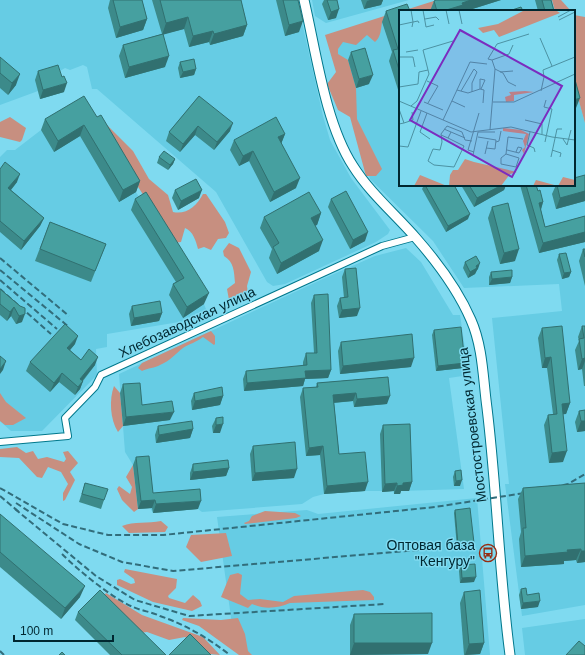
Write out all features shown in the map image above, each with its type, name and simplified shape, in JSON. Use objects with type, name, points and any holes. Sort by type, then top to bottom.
[{"type":"main road","name":"Мостостроевская улица","points":[[304,0],[330,112],[339,141],[364,182],[416,237],[437,262],[455,289],[472,322],[479,349],[492,449],[504,606],[510,655]]},
{"type":"street","name":"Хлебозаводская улица","points":[[0,442],[68,436],[64,418],[95,387],[101,376],[382,246],[416,237]]},
{"type":"shaded area","points":[[0,0],[297,0],[323,116],[330,140],[351,178],[390,230],[388,234],[376,242],[285,284],[273,286],[267,282],[216,192],[97,89],[92,89],[87,67],[83,65],[70,70],[65,68],[55,74],[64,92],[40,99],[38,91],[0,105]]},
{"type":"shaded area","points":[[312,0],[409,0],[326,23],[315,16]]},
{"type":"shaded area","points":[[437,0],[552,0],[555,10],[414,10]]},
{"type":"shaded area","points":[[437,0],[432,10],[405,10]]},
{"type":"shaded area","points":[[552,0],[561,0],[570,10],[555,10]]},
{"type":"shaded area","points":[[399,11],[382,22],[380,35],[375,42],[367,35],[356,45],[343,42],[338,49],[338,54],[348,60],[356,88],[357,119],[382,169],[376,176],[366,176],[350,117],[338,110],[327,84],[336,72],[325,35]]},
{"type":"shaded area","points":[[575,15],[585,17],[585,123],[575,87]]},
{"type":"shaded area","points":[[399,16],[399,186],[575,186],[575,87],[585,123],[585,605],[522,616],[505,484],[509,484],[492,318],[562,311],[559,284],[464,288],[433,241],[370,179],[331,38]]},
{"type":"shaded area","points":[[80,107],[136,192],[204,304],[209,317],[107,334],[107,347],[96,349],[97,375],[42,431],[11,431],[0,421],[0,157],[7,150],[15,150],[41,130]]},
{"type":"shaded area","points":[[10,117],[26,128],[20,142],[0,137],[0,122]]},
{"type":"shaded area","points":[[106,124],[133,151],[149,179],[168,195],[173,212],[178,213],[191,209],[203,194],[206,194],[225,222],[229,233],[226,238],[218,239],[211,250],[204,247],[198,249],[192,234],[185,228],[181,242],[174,243],[126,168]]},
{"type":"shaded area","points":[[229,243],[239,248],[251,272],[247,286],[248,294],[244,299],[229,300],[227,289],[235,283],[232,264],[224,256],[223,251]]},
{"type":"shaded area","points":[[406,248],[421,262],[453,315],[460,315],[469,375],[449,378],[464,489],[400,491],[400,494],[394,494],[393,491],[365,491],[324,494],[313,497],[302,504],[202,512],[198,509],[153,513],[150,508],[138,509],[133,465],[125,452],[119,374],[327,277],[375,256]]},
{"type":"shaded area","points":[[211,331],[215,336],[214,345],[203,337],[183,348],[170,359],[158,366],[142,371],[138,368],[142,363]]},
{"type":"shaded area","points":[[114,386],[120,393],[123,426],[118,432],[113,422],[111,409],[111,397]]},
{"type":"shaded area","points":[[0,393],[6,402],[26,418],[13,425],[5,425],[0,421]]},
{"type":"shaded area","points":[[17,447],[26,453],[33,451],[38,459],[47,457],[64,462],[66,459],[63,452],[68,451],[78,463],[70,472],[75,480],[65,500],[63,501],[63,493],[68,484],[61,472],[48,467],[42,478],[37,477],[19,458],[0,457],[0,449]]},
{"type":"shaded area","points":[[133,465],[138,509],[134,512],[122,500],[117,489],[119,486],[130,494],[132,487],[126,477]]},
{"type":"shaded area","points":[[477,498],[490,655],[243,655],[235,646],[217,517],[307,510],[318,514]]},
{"type":"shaded area","points":[[265,511],[295,513],[301,516],[296,518],[244,523],[249,521],[252,516]]},
{"type":"shaded area","points":[[161,521],[168,527],[165,532],[129,533],[122,526],[127,524]]},
{"type":"shaded area","points":[[226,533],[232,556],[201,562],[186,547],[191,535]]},
{"type":"shaded area","points":[[125,569],[177,579],[176,588],[168,596],[169,598],[185,603],[193,595],[200,601],[202,606],[192,611],[153,602],[117,585],[117,580],[120,579],[131,584],[135,583],[134,579],[124,572]]},
{"type":"shaded area","points":[[238,573],[242,575],[240,594],[248,600],[260,599],[283,602],[294,596],[363,590],[370,592],[374,597],[374,600],[290,603],[271,608],[252,604],[248,608],[221,597],[230,575]]},
{"type":"shaded area","points":[[106,593],[142,615],[203,637],[220,655],[209,654],[185,637],[169,640],[147,632],[140,633],[102,599]]},
{"type":"shaded area","points":[[183,618],[221,620],[238,618],[245,634],[248,651],[252,655],[239,655],[199,626],[182,620]]},
{"type":"shaded area","points":[[585,619],[585,655],[525,655],[522,628]]},
{"type":"building","points":[[113,0],[142,0],[147,19],[120,27]]},
{"type":"building","points":[[160,0],[241,0],[247,25],[214,34],[213,31],[193,36],[188,17],[166,23]]},
{"type":"building","points":[[283,0],[298,0],[303,21],[289,25]]},
{"type":"building","points":[[327,0],[337,0],[339,9],[331,12]]},
{"type":"building","points":[[471,0],[462,3],[463,5],[446,10],[437,10],[434,1]]},
{"type":"building","points":[[542,0],[551,0],[554,10],[545,10]]},
{"type":"building","points":[[407,4],[410,10],[399,10],[399,70],[393,50],[398,49],[386,11]]},
{"type":"building","points":[[521,7],[522,10],[512,10]]},
{"type":"building","points":[[163,34],[169,56],[129,67],[123,45]]},
{"type":"building","points":[[365,48],[373,75],[359,79],[351,52]]},
{"type":"building","points":[[0,57],[20,74],[12,83],[0,73]]},
{"type":"building","points":[[194,59],[196,69],[183,72],[180,62]]},
{"type":"building","points":[[58,65],[62,77],[64,76],[67,83],[43,90],[38,71]]},
{"type":"building","points":[[575,80],[580,98],[575,100]]},
{"type":"building","points":[[84,96],[97,117],[101,115],[140,181],[123,190],[84,125],[58,141],[45,119]]},
{"type":"building","points":[[199,96],[233,123],[217,142],[198,126],[183,144],[169,132]]},
{"type":"building","points":[[276,117],[285,134],[278,137],[300,178],[274,192],[253,151],[243,156],[234,140]]},
{"type":"building","points":[[164,151],[175,159],[170,165],[159,157]]},
{"type":"building","points":[[5,162],[20,174],[8,188],[44,218],[24,241],[0,221],[0,169]]},
{"type":"building","points":[[585,175],[585,191],[560,198],[557,186],[575,186],[575,178]]},
{"type":"building","points":[[196,179],[202,190],[181,201],[175,190]]},
{"type":"building","points":[[426,186],[455,186],[470,214],[448,226]]},
{"type":"building","points":[[470,186],[500,186],[477,198]]},
{"type":"building","points":[[526,186],[536,186],[538,191],[540,190],[543,202],[539,203],[545,227],[585,216],[585,232],[543,243]]},
{"type":"building","points":[[346,191],[368,232],[353,240],[331,199]]},
{"type":"building","points":[[146,192],[209,293],[187,307],[173,284],[184,278],[135,199]]},
{"type":"building","points":[[309,192],[321,213],[311,218],[323,240],[281,263],[273,247],[279,243],[264,217]]},
{"type":"building","points":[[508,203],[519,249],[504,253],[492,207]]},
{"type":"building","points":[[50,222],[106,244],[95,271],[40,249]]},
{"type":"building","points":[[566,253],[571,272],[564,273],[559,254]]},
{"type":"building","points":[[476,256],[480,263],[476,266],[477,268],[470,272],[465,262]]},
{"type":"building","points":[[356,268],[360,308],[342,310],[340,298],[348,297],[345,269]]},
{"type":"building","points":[[512,270],[512,277],[492,279],[491,272]]},
{"type":"building","points":[[0,289],[20,306],[25,308],[25,314],[19,316],[14,307],[10,312],[0,304]]},
{"type":"building","points":[[328,294],[331,370],[305,371],[306,378],[247,383],[246,371],[307,365],[306,353],[317,353],[314,295]]},
{"type":"building","points":[[160,301],[162,313],[134,318],[132,306]]},
{"type":"building","points":[[65,324],[78,336],[67,348],[81,360],[89,349],[98,357],[80,379],[83,381],[78,387],[62,373],[54,383],[30,362]]},
{"type":"building","points":[[562,326],[570,403],[562,404],[567,451],[552,453],[548,415],[557,414],[551,357],[545,358],[542,328]]},
{"type":"building","points":[[582,326],[585,326],[585,358],[582,359],[579,339],[584,338]]},
{"type":"building","points":[[461,327],[465,363],[438,366],[434,330]]},
{"type":"building","points":[[412,334],[414,358],[343,366],[341,342]]},
{"type":"building","points":[[0,356],[6,361],[0,369]]},
{"type":"building","points":[[388,377],[390,396],[357,399],[356,393],[333,395],[339,454],[365,452],[368,482],[327,486],[323,446],[309,448],[303,388],[318,387],[317,383]]},
{"type":"building","points":[[140,383],[142,405],[172,401],[174,412],[126,417],[123,384]]},
{"type":"building","points":[[222,387],[223,396],[195,401],[194,393]]},
{"type":"building","points":[[585,410],[585,421],[581,421],[579,411]]},
{"type":"building","points":[[223,417],[223,424],[216,425],[216,418]]},
{"type":"building","points":[[192,421],[193,429],[159,435],[158,426]]},
{"type":"building","points":[[410,424],[412,482],[403,483],[403,485],[397,486],[397,483],[385,484],[383,425]]},
{"type":"building","points":[[295,442],[297,469],[255,473],[253,446]]},
{"type":"building","points":[[149,456],[153,493],[200,489],[201,501],[156,504],[155,500],[141,501],[136,457]]},
{"type":"building","points":[[228,460],[229,468],[193,472],[193,464]]},
{"type":"building","points":[[461,470],[462,480],[456,481],[455,471]]},
{"type":"building","points":[[85,483],[108,489],[104,500],[82,494]]},
{"type":"building","points":[[585,483],[585,551],[581,551],[581,549],[567,550],[568,552],[525,556],[523,528],[526,528],[523,488]]},
{"type":"building","points":[[470,508],[474,543],[458,545],[455,510]]},
{"type":"building","points":[[0,514],[85,586],[65,608],[0,552]]},
{"type":"building","points":[[475,564],[476,577],[462,578],[461,565]]},
{"type":"building","points":[[526,588],[527,595],[539,593],[540,601],[523,603],[521,589]]},
{"type":"building","points":[[100,590],[166,655],[122,655],[78,612]]},
{"type":"building","points":[[480,590],[484,643],[469,644],[464,592]]},
{"type":"building","points":[[432,613],[432,643],[354,643],[354,614]]},
{"type":"building","points":[[190,634],[211,655],[169,655]]},
{"type":"building","points":[[579,641],[585,646],[585,655],[566,655]]},
{"type":"railway","points":[[0,258],[69,316]]},
{"type":"railway","points":[[0,270],[69,327]]},
{"type":"railway","points":[[0,280],[57,329]]},
{"type":"railway","points":[[0,289],[51,334]]},
{"type":"railway","points":[[554,487],[568,484],[585,474]]},
{"type":"railway","points":[[0,488],[63,524],[108,535],[163,535],[435,507],[531,492]]},
{"type":"railway","points":[[0,496],[19,512]]},
{"type":"railway","points":[[16,503],[79,544],[122,562],[173,571],[429,549]]},
{"type":"railway","points":[[15,509],[96,576],[135,600],[189,616],[385,604]]},
{"type":"railway","points":[[62,554],[96,584],[115,597],[136,608],[154,613],[188,628],[230,655]]},
{"type":"railway","points":[[0,651],[4,655]]},
{"type":"place","name":"Оптовая база \"Кенгуру\"","points":[[488,553]]}]
